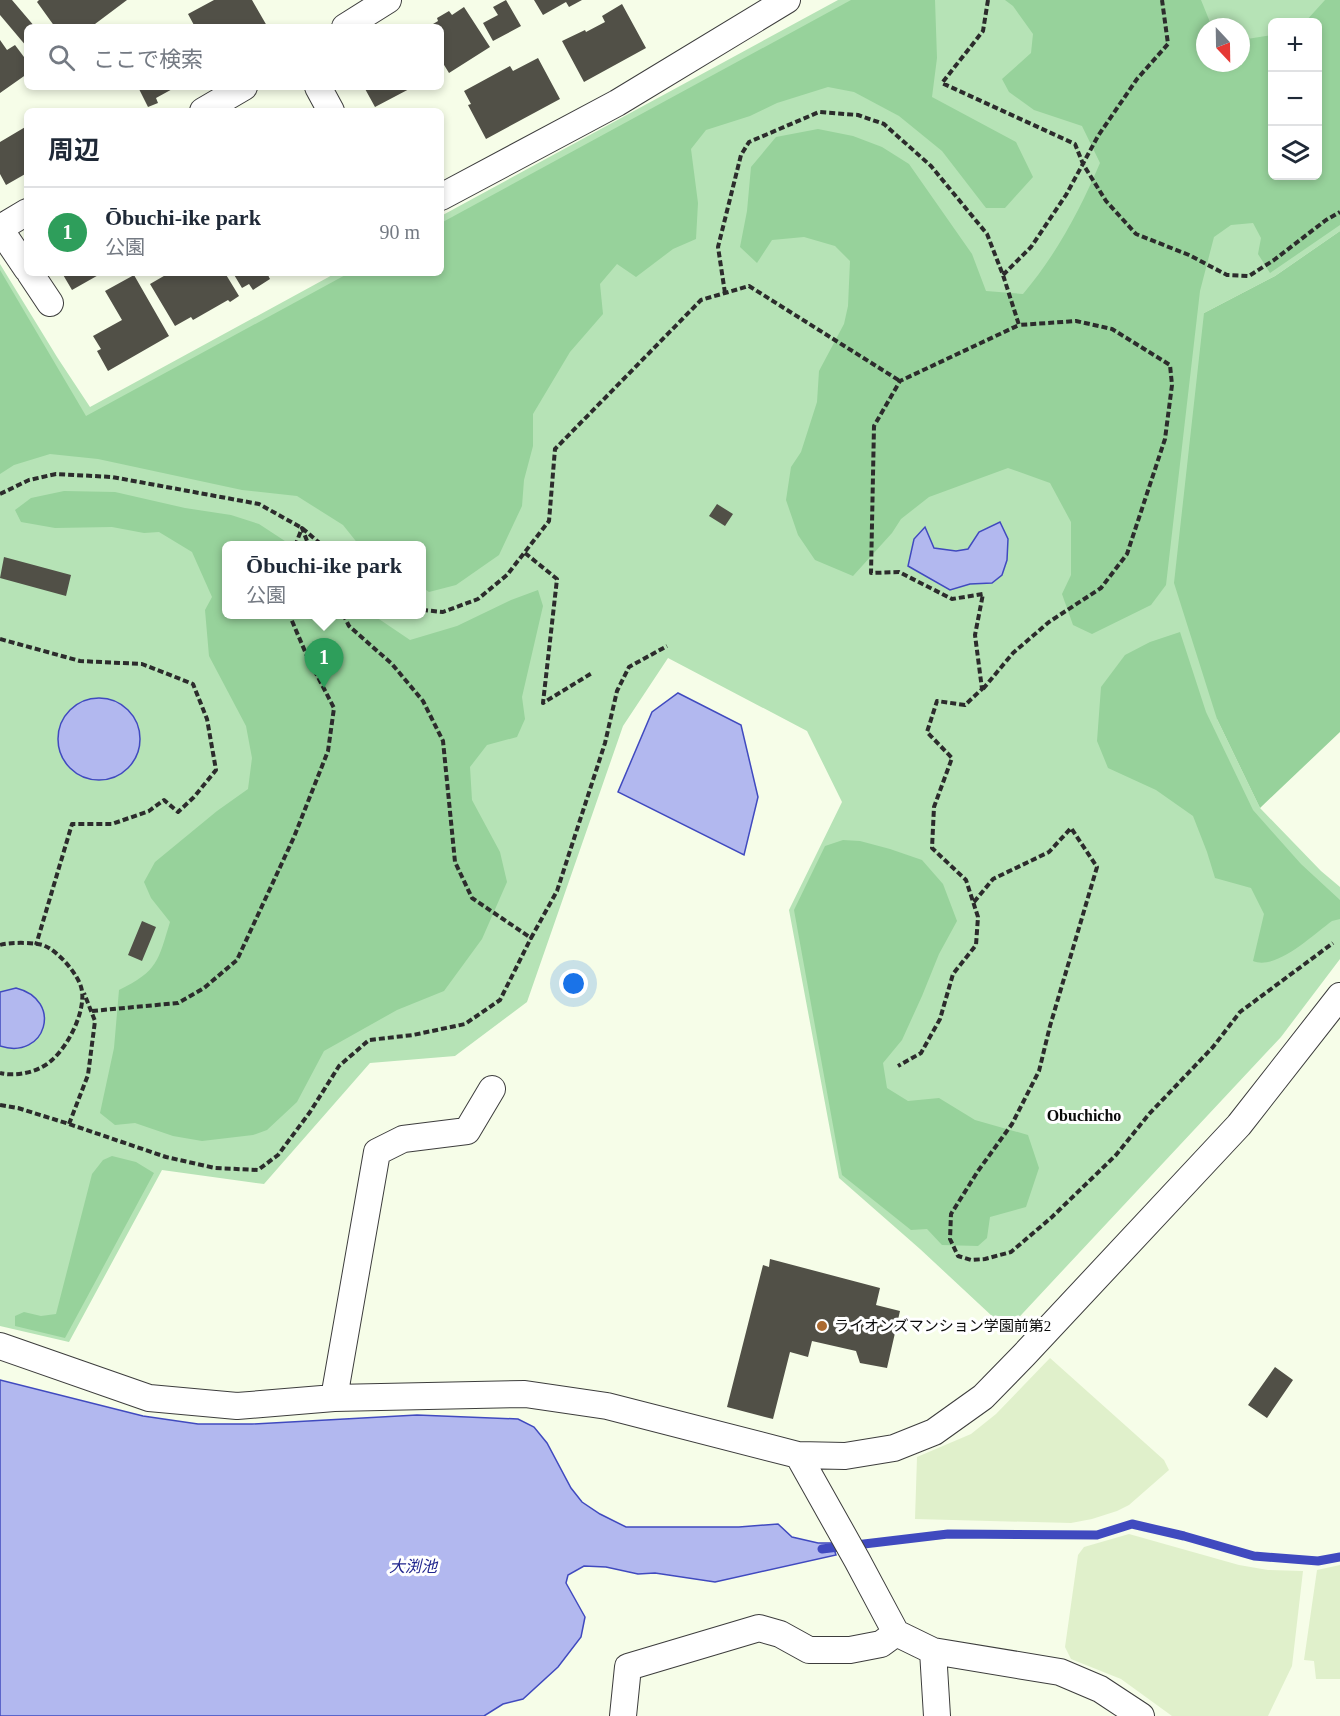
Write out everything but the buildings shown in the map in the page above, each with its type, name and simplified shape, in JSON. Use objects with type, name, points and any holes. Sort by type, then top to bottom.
[{"type":"street","points":[[350,24],[388,0]]},
{"type":"street","points":[[444,195],[617,103],[787,0]]},
{"type":"street","points":[[208,108],[239,90]]},
{"type":"street","points":[[320,90],[329,108]]},
{"type":"street","points":[[24,214],[0,229],[24,265]]},
{"type":"street","points":[[32,276],[50,303]]},
{"type":"street","points":[[0,1346],[149,1398],[237,1406],[334,1398],[525,1394],[607,1406],[798,1455],[845,1456],[894,1448],[934,1432],[983,1397],[1239,1125],[1340,996]]},
{"type":"street","points":[[334,1398],[377,1152],[403,1138],[466,1131],[492,1089]]},
{"type":"street","points":[[798,1455],[896,1633],[933,1651],[1060,1672],[1100,1689],[1141,1716]]},
{"type":"street","points":[[623,1716],[628,1667],[650,1659],[686,1651],[759,1628],[780,1634],[809,1650],[860,1648],[881,1644],[896,1633]]},
{"type":"street","points":[[933,1651],[937,1716]]},
{"type":"path","points":[[988,0],[983,31],[942,83],[1076,144],[1083,164],[1106,201],[1136,234],[1189,255],[1227,275],[1249,276],[1340,212]]},
{"type":"path","points":[[1003,275],[1031,247],[1066,195],[1098,136],[1137,79],[1168,44],[1162,0]]},
{"type":"path","points":[[725,293],[718,247],[741,155],[748,141],[819,112],[858,116],[884,124],[931,166],[987,234],[1019,325]]},
{"type":"path","points":[[426,610],[443,612],[478,599],[507,575],[549,521],[555,449],[701,300],[749,286],[900,381]]},
{"type":"path","points":[[898,1066],[921,1053],[940,1019],[953,974],[976,945],[978,917],[966,880],[932,848],[934,807],[952,758],[927,732],[937,701],[965,705],[982,689],[1013,653],[1049,622],[1101,588],[1128,554],[1165,439],[1172,385],[1170,365],[1112,329],[1076,321],[1019,325],[900,381],[874,426],[871,573],[899,572],[952,598],[983,594],[975,635],[982,689]]},
{"type":"path","points":[[0,494],[29,480],[56,474],[112,477],[259,504],[302,528],[317,541]]},
{"type":"path","points":[[297,541],[302,528]]},
{"type":"path","points":[[302,528],[307,541]]},
{"type":"path","points":[[525,552],[557,579],[543,703],[592,673]]},
{"type":"path","points":[[92,1011],[178,1003],[204,988],[237,960],[294,837],[328,751],[334,708],[307,657],[291,619]]},
{"type":"path","points":[[345,619],[349,626],[392,664],[423,701],[443,741],[455,862],[472,898],[531,938]]},
{"type":"path","points":[[0,639],[80,661],[142,664],[193,684],[207,719],[216,771],[178,812],[164,800],[149,811],[112,824],[72,824],[36,945]]},
{"type":"path","points":[[0,1105],[18,1108],[166,1157],[215,1168],[258,1170],[278,1155],[310,1112],[339,1066],[369,1040],[413,1035],[465,1024],[500,1000],[557,891],[605,743],[617,691],[629,667],[667,646]]},
{"type":"path","points":[[973,902],[993,879],[1049,852],[1071,828],[1097,867],[1050,1026],[1040,1071],[1012,1124],[951,1214],[950,1239],[958,1256],[971,1260],[1011,1252],[1052,1217],[1116,1155],[1149,1114],[1213,1047],[1240,1012],[1333,943]]},
{"type":"path","points":[[0,945],[6,942],[44,945],[69,964],[92,1011],[95,1021],[87,1075],[69,1124]]},
{"type":"path","points":[[0,1073],[8,1075],[31,1072],[52,1060],[66,1042],[80,1016],[82,990]]},
{"type":"green space","points":[[838,0],[1340,0],[1340,231],[1275,276],[1204,313],[1217,719],[1260,808],[1321,871],[1340,887],[1340,959],[1281,1037],[1007,1330],[839,1178],[789,910],[842,802],[807,731],[668,658],[623,726],[527,1002],[455,1056],[370,1063],[264,1184],[162,1170],[69,1342],[0,1326],[0,264],[90,407],[330,276],[444,276],[444,214]]},
{"type":"green space","points":[[851,0],[935,0],[937,58],[932,97],[1016,142],[1033,177],[1005,208],[986,208],[942,151],[899,116],[854,92],[828,87],[777,103],[750,116],[706,130],[691,149],[698,203],[696,239],[673,249],[636,277],[617,264],[600,284],[603,314],[570,352],[533,414],[533,446],[524,480],[522,506],[499,555],[456,585],[429,592],[426,590],[426,541],[356,541],[343,525],[297,496],[242,490],[98,459],[50,454],[14,465],[0,474],[0,270],[86,416],[343,276],[444,276],[444,221]]},
{"type":"green space","points":[[1005,0],[1201,0],[1208,18],[1196,18],[1196,72],[1250,72],[1250,39],[1268,36],[1268,180],[1322,180],[1322,18],[1309,18],[1325,0],[1340,0],[1340,225],[1270,273],[1258,254],[1261,238],[1253,223],[1231,225],[1214,237],[1200,291],[1166,585],[1151,605],[1092,634],[1073,625],[1062,594],[1071,575],[1071,522],[1050,483],[1008,468],[929,497],[901,519],[892,533],[853,576],[815,560],[798,535],[786,500],[791,467],[801,452],[817,402],[819,371],[844,324],[848,306],[850,261],[835,246],[804,237],[772,240],[757,263],[740,247],[747,211],[751,167],[776,137],[818,129],[853,136],[882,147],[909,164],[972,254],[986,291],[1023,294],[1046,264],[1066,232],[1100,163],[1082,126],[1034,110],[1009,92],[1002,79],[1031,53],[1033,34],[1013,6]]},
{"type":"green space","points":[[1340,231],[1340,732],[1260,808],[1217,719],[1174,583],[1204,313],[1275,276]]},
{"type":"green space","points":[[64,491],[115,492],[185,508],[231,515],[259,524],[285,541],[222,541],[222,619],[379,619],[410,640],[457,626],[511,600],[538,590],[543,606],[522,697],[525,719],[517,737],[487,745],[470,767],[472,800],[500,852],[507,882],[482,939],[444,991],[397,1010],[324,1051],[297,1102],[267,1130],[253,1135],[202,1141],[173,1136],[135,1123],[115,1125],[100,1113],[114,1048],[119,990],[142,977],[155,964],[170,922],[151,898],[144,882],[155,862],[217,811],[248,789],[252,758],[246,726],[209,656],[205,610],[212,597],[192,552],[159,532],[144,533],[112,527],[55,528],[21,522],[15,510],[31,498]]},
{"type":"green space","points":[[1180,632],[1206,712],[1253,810],[1301,864],[1340,900],[1340,919],[1332,921],[1294,950],[1273,961],[1262,963],[1253,961],[1264,914],[1251,888],[1215,878],[1193,816],[1156,790],[1108,768],[1097,741],[1101,687],[1125,655],[1150,642]]},
{"type":"green space","points":[[843,840],[860,841],[922,860],[943,884],[957,921],[939,954],[902,1040],[883,1063],[887,1088],[908,1101],[939,1098],[975,1120],[1028,1135],[1039,1168],[1026,1207],[990,1217],[987,1238],[978,1246],[942,1245],[927,1229],[911,1230],[842,1175],[794,910],[825,846]]},
{"type":"green space","points":[[112,1156],[136,1162],[154,1173],[65,1338],[15,1326],[15,1316],[24,1312],[41,1316],[56,1314],[92,1174],[103,1160]]},
{"type":"green space","points":[[1050,1358],[1164,1460],[1169,1470],[1129,1505],[1092,1519],[1071,1523],[915,1519],[917,1457],[971,1434],[996,1414]]},
{"type":"green space","points":[[1129,1534],[1239,1565],[1268,1570],[1303,1571],[1292,1666],[1268,1716],[1172,1716],[1121,1679],[1071,1659],[1065,1647],[1078,1555],[1084,1547]]},
{"type":"green space","points":[[1340,1565],[1340,1679],[1316,1679],[1314,1661],[1304,1660],[1317,1570]]},
{"type":"water","points":[[1000,522],[1008,539],[1007,560],[1002,575],[992,583],[970,584],[950,590],[908,566],[914,539],[925,527],[934,548],[956,551],[968,549],[979,532]]},
{"type":"water","points":[[678,693],[741,725],[758,797],[744,855],[618,792],[652,712]]},
{"type":"water","points":[[99,698],[115,701],[128,710],[137,723],[140,739],[137,755],[128,768],[115,777],[99,780],[83,777],[70,768],[61,755],[58,739],[61,723],[70,710],[83,701]]},
{"type":"water","points":[[16,988],[31,995],[40,1004],[44,1016],[43,1027],[38,1037],[29,1045],[16,1048],[0,1046],[0,992]]},
{"type":"water","name":"大渕池","points":[[0,1380],[143,1416],[198,1424],[252,1424],[417,1415],[518,1419],[534,1427],[547,1443],[571,1488],[582,1502],[626,1527],[739,1527],[778,1524],[792,1537],[818,1543],[832,1543],[836,1555],[715,1582],[584,1566],[568,1575],[566,1583],[585,1617],[581,1637],[558,1667],[523,1699],[503,1704],[484,1716],[0,1716]]},
{"type":"waterway","points":[[822,1549],[948,1534],[1097,1535],[1132,1524],[1254,1556],[1318,1561],[1340,1557]]},
{"type":"place","name":"Ōbuchi-ike park","points":[[324,688]]},
{"type":"place","name":"ライオンズマンション学園前第2","points":[[822,1326]]},
{"type":"district","name":"Obuchicho","points":[[1084,1115]]}]
